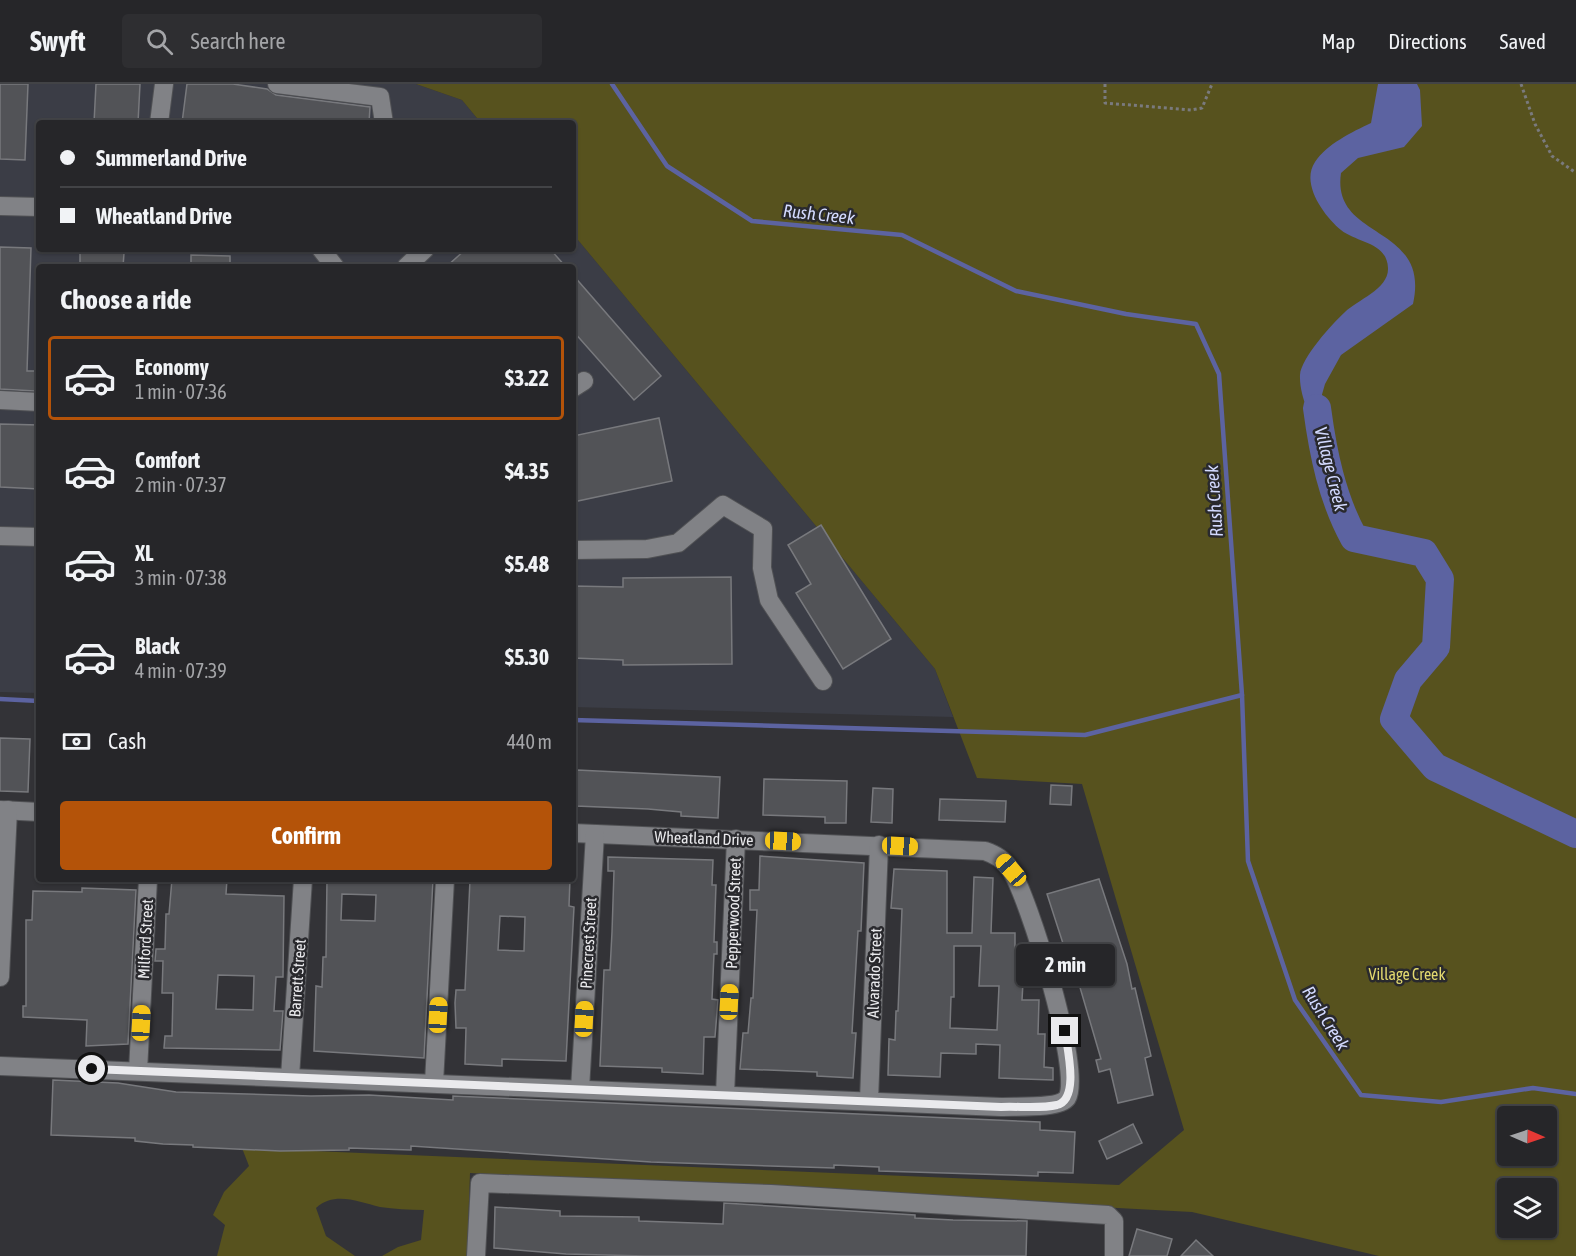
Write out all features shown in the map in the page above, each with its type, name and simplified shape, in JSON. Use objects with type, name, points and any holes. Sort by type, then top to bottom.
[{"type":"street","points":[[159,120],[164,84]]},
{"type":"street","points":[[277,84],[380,97],[384,120]]},
{"type":"street","points":[[0,206],[36,207]]},
{"type":"street","points":[[323,252],[333,264]]},
{"type":"street","points":[[409,264],[422,252]]},
{"type":"street","points":[[0,400],[36,402]]},
{"type":"street","points":[[576,550],[647,549],[678,543],[723,505],[763,529],[762,568],[769,600],[824,681]]},
{"type":"street","points":[[0,536],[36,537]]},
{"type":"street","points":[[0,977],[4,810],[36,812]]},
{"type":"street","name":"Wheatland Drive","points":[[576,833],[879,845],[985,851],[997,855],[1011,870],[1023,895],[1065,1031],[1070,1088],[1067,1098],[1059,1105],[1001,1107],[868,1100]]},
{"type":"street","name":"Pinecrest Street","points":[[580,1089],[595,834]]},
{"type":"street","name":"Pepperwood Street","points":[[725,1095],[736,839]]},
{"type":"street","name":"Alvarado Street","points":[[868,1100],[879,845]]},
{"type":"street","name":"Milford Street","points":[[138,1071],[148,882]]},
{"type":"street","name":"Barrett Street","points":[[290,1077],[303,882]]},
{"type":"street","points":[[434,1083],[445,882]]},
{"type":"street","points":[[0,1066],[868,1100]]},
{"type":"street","points":[[476,1256],[480,1183],[771,1194],[1108,1215],[1114,1221],[1114,1256]]},
{"type":"path","points":[[1105,84],[1105,103],[1191,110],[1202,108],[1212,84]]},
{"type":"path","points":[[1521,84],[1534,124],[1552,156],[1576,173]]},
{"type":"shaded area","points":[[0,84],[416,84],[462,100],[479,120],[36,120],[36,252],[576,252],[576,238],[935,669],[953,717],[576,707],[576,264],[36,264],[36,693],[0,692]]},
{"type":"green space","points":[[416,84],[1576,84],[1576,1256],[1379,1256],[1192,1212],[470,1173],[467,1256],[382,1256],[398,1247],[421,1240],[424,1210],[385,1208],[339,1199],[323,1203],[316,1208],[326,1236],[355,1256],[217,1256],[225,1225],[213,1215],[224,1192],[249,1166],[242,1148],[1119,1185],[1184,1130],[1082,784],[977,778],[935,669],[576,238],[576,120],[479,120],[462,100]]},
{"type":"water","points":[[1378,84],[1417,84],[1420,90],[1422,126],[1404,147],[1358,158],[1341,173],[1342,195],[1351,211],[1395,245],[1408,259],[1415,278],[1413,304],[1341,355],[1325,384],[1319,405],[1322,445],[1302,393],[1300,375],[1302,368],[1311,351],[1345,312],[1378,288],[1387,275],[1388,268],[1386,259],[1377,248],[1341,230],[1328,217],[1312,190],[1311,171],[1315,162],[1333,144],[1371,123]]},
{"type":"building","points":[[0,84],[28,84],[25,160],[0,159]]},
{"type":"building","points":[[96,84],[140,84],[138,120],[94,120]]},
{"type":"building","points":[[187,84],[233,84],[267,89],[276,95],[370,107],[369,120],[182,120]]},
{"type":"building","points":[[0,247],[31,248],[27,371],[36,371],[35,391],[0,389]]},
{"type":"building","points":[[80,252],[124,253],[123,264],[80,264]]},
{"type":"building","points":[[463,252],[553,252],[563,264],[449,264]]},
{"type":"building","points":[[191,255],[230,256],[230,264],[191,264]]},
{"type":"building","points":[[576,278],[661,376],[634,400],[576,334]]},
{"type":"building","points":[[659,418],[672,481],[576,501],[576,435]]},
{"type":"building","points":[[0,424],[36,425],[36,489],[0,487]]},
{"type":"building","points":[[821,525],[891,639],[843,669],[796,593],[811,584],[788,545]]},
{"type":"building","points":[[731,577],[732,664],[623,665],[623,660],[576,658],[576,586],[623,587],[623,578]]},
{"type":"building","points":[[0,738],[30,739],[28,792],[0,791]]},
{"type":"building","points":[[577,770],[720,777],[718,818],[681,816],[681,812],[648,809],[576,806]]},
{"type":"building","points":[[764,779],[847,781],[846,823],[825,823],[825,817],[763,815]]},
{"type":"building","points":[[1051,785],[1072,786],[1071,805],[1050,804]]},
{"type":"building","points":[[873,788],[893,789],[892,823],[871,822]]},
{"type":"building","points":[[940,799],[1006,801],[1005,822],[939,820]]},
{"type":"building","points":[[760,856],[864,863],[852,1033],[856,1033],[853,1078],[817,1076],[817,1072],[740,1069],[743,1033],[748,1033],[751,998],[753,998],[757,910],[750,910],[750,890],[759,890]]},
{"type":"building","points":[[608,857],[713,860],[712,885],[716,885],[714,942],[717,942],[717,954],[714,954],[712,999],[718,1000],[715,1037],[704,1037],[703,1074],[662,1072],[662,1068],[600,1066],[604,970],[610,970],[612,932],[614,871],[608,871]]},
{"type":"building","points":[[894,869],[947,871],[947,933],[972,933],[974,877],[993,878],[991,933],[1015,933],[1015,965],[1024,965],[1022,1000],[1039,1000],[1038,1034],[1045,1034],[1044,1067],[1053,1068],[1053,1080],[999,1078],[1000,1045],[976,1044],[976,1054],[941,1053],[940,1077],[888,1075],[889,1039],[895,1040],[896,1011],[898,1011],[902,909],[891,908]],"holes":[[[954,946],[981,946],[979,986],[999,986],[997,1030],[950,1028],[951,997],[954,997]]]},
{"type":"building","points":[[1099,879],[1127,964],[1132,989],[1135,988],[1151,1056],[1145,1058],[1153,1095],[1118,1103],[1110,1069],[1099,1072],[1096,1060],[1101,1059],[1079,984],[1076,984],[1072,961],[1069,962],[1047,894]]},
{"type":"building","points":[[172,882],[227,882],[226,894],[284,896],[283,977],[276,977],[274,1011],[283,1011],[280,1050],[164,1048],[165,1036],[172,1036],[173,993],[162,993],[163,961],[155,961],[156,949],[165,949],[166,914],[169,914]],"holes":[[[218,975],[254,976],[253,1010],[216,1009]]]},
{"type":"building","points":[[327,882],[433,882],[424,1058],[314,1051],[316,986],[322,987],[323,957],[326,957]],"holes":[[[342,894],[376,895],[375,921],[341,920]]]},
{"type":"building","points":[[470,882],[570,882],[569,906],[574,907],[566,1061],[502,1059],[502,1066],[465,1064],[466,1028],[456,1028],[455,1003],[456,990],[465,990]],"holes":[[[500,916],[525,917],[524,951],[498,950]]]},
{"type":"building","points":[[82,888],[136,890],[128,1044],[86,1046],[87,1020],[23,1017],[23,1006],[26,1006],[26,920],[32,920],[33,891],[82,892]]},
{"type":"building","points":[[53,1080],[118,1083],[176,1092],[311,1096],[369,1095],[453,1100],[453,1096],[1040,1122],[1040,1130],[1075,1132],[1073,1173],[1038,1172],[1038,1176],[879,1171],[879,1167],[834,1165],[834,1168],[651,1162],[411,1146],[411,1150],[349,1148],[349,1150],[280,1151],[193,1147],[193,1145],[135,1141],[135,1138],[51,1135]]},
{"type":"building","points":[[1133,1124],[1142,1143],[1107,1159],[1099,1141]]},
{"type":"building","points":[[724,1203],[915,1215],[915,1218],[1027,1221],[1026,1256],[645,1256],[566,1254],[494,1248],[495,1207],[560,1211],[560,1216],[639,1217],[639,1221],[723,1224]]},
{"type":"building","points":[[1137,1229],[1172,1239],[1167,1256],[1129,1256]]},
{"type":"building","points":[[1196,1240],[1213,1256],[1181,1256]]},
{"type":"waterway","name":"Rush Creek","points":[[612,84],[667,166],[752,221],[902,235],[1016,291],[1126,314],[1196,324],[1219,374],[1242,695],[1248,861],[1295,1000],[1361,1095],[1441,1102],[1533,1088],[1576,1094]]},
{"type":"waterway","name":"Village Creek","points":[[1317,408],[1322,442],[1334,491],[1354,538],[1424,553],[1440,579],[1436,647],[1408,680],[1394,719],[1435,767],[1576,834]]},
{"type":"waterway","points":[[576,720],[1085,735],[1242,695]]},
{"type":"waterway","points":[[0,699],[36,701]]},
{"type":"route","points":[[92,1069],[1001,1107],[1059,1105],[1067,1098],[1070,1088],[1070,1061],[1065,1031]]}]
